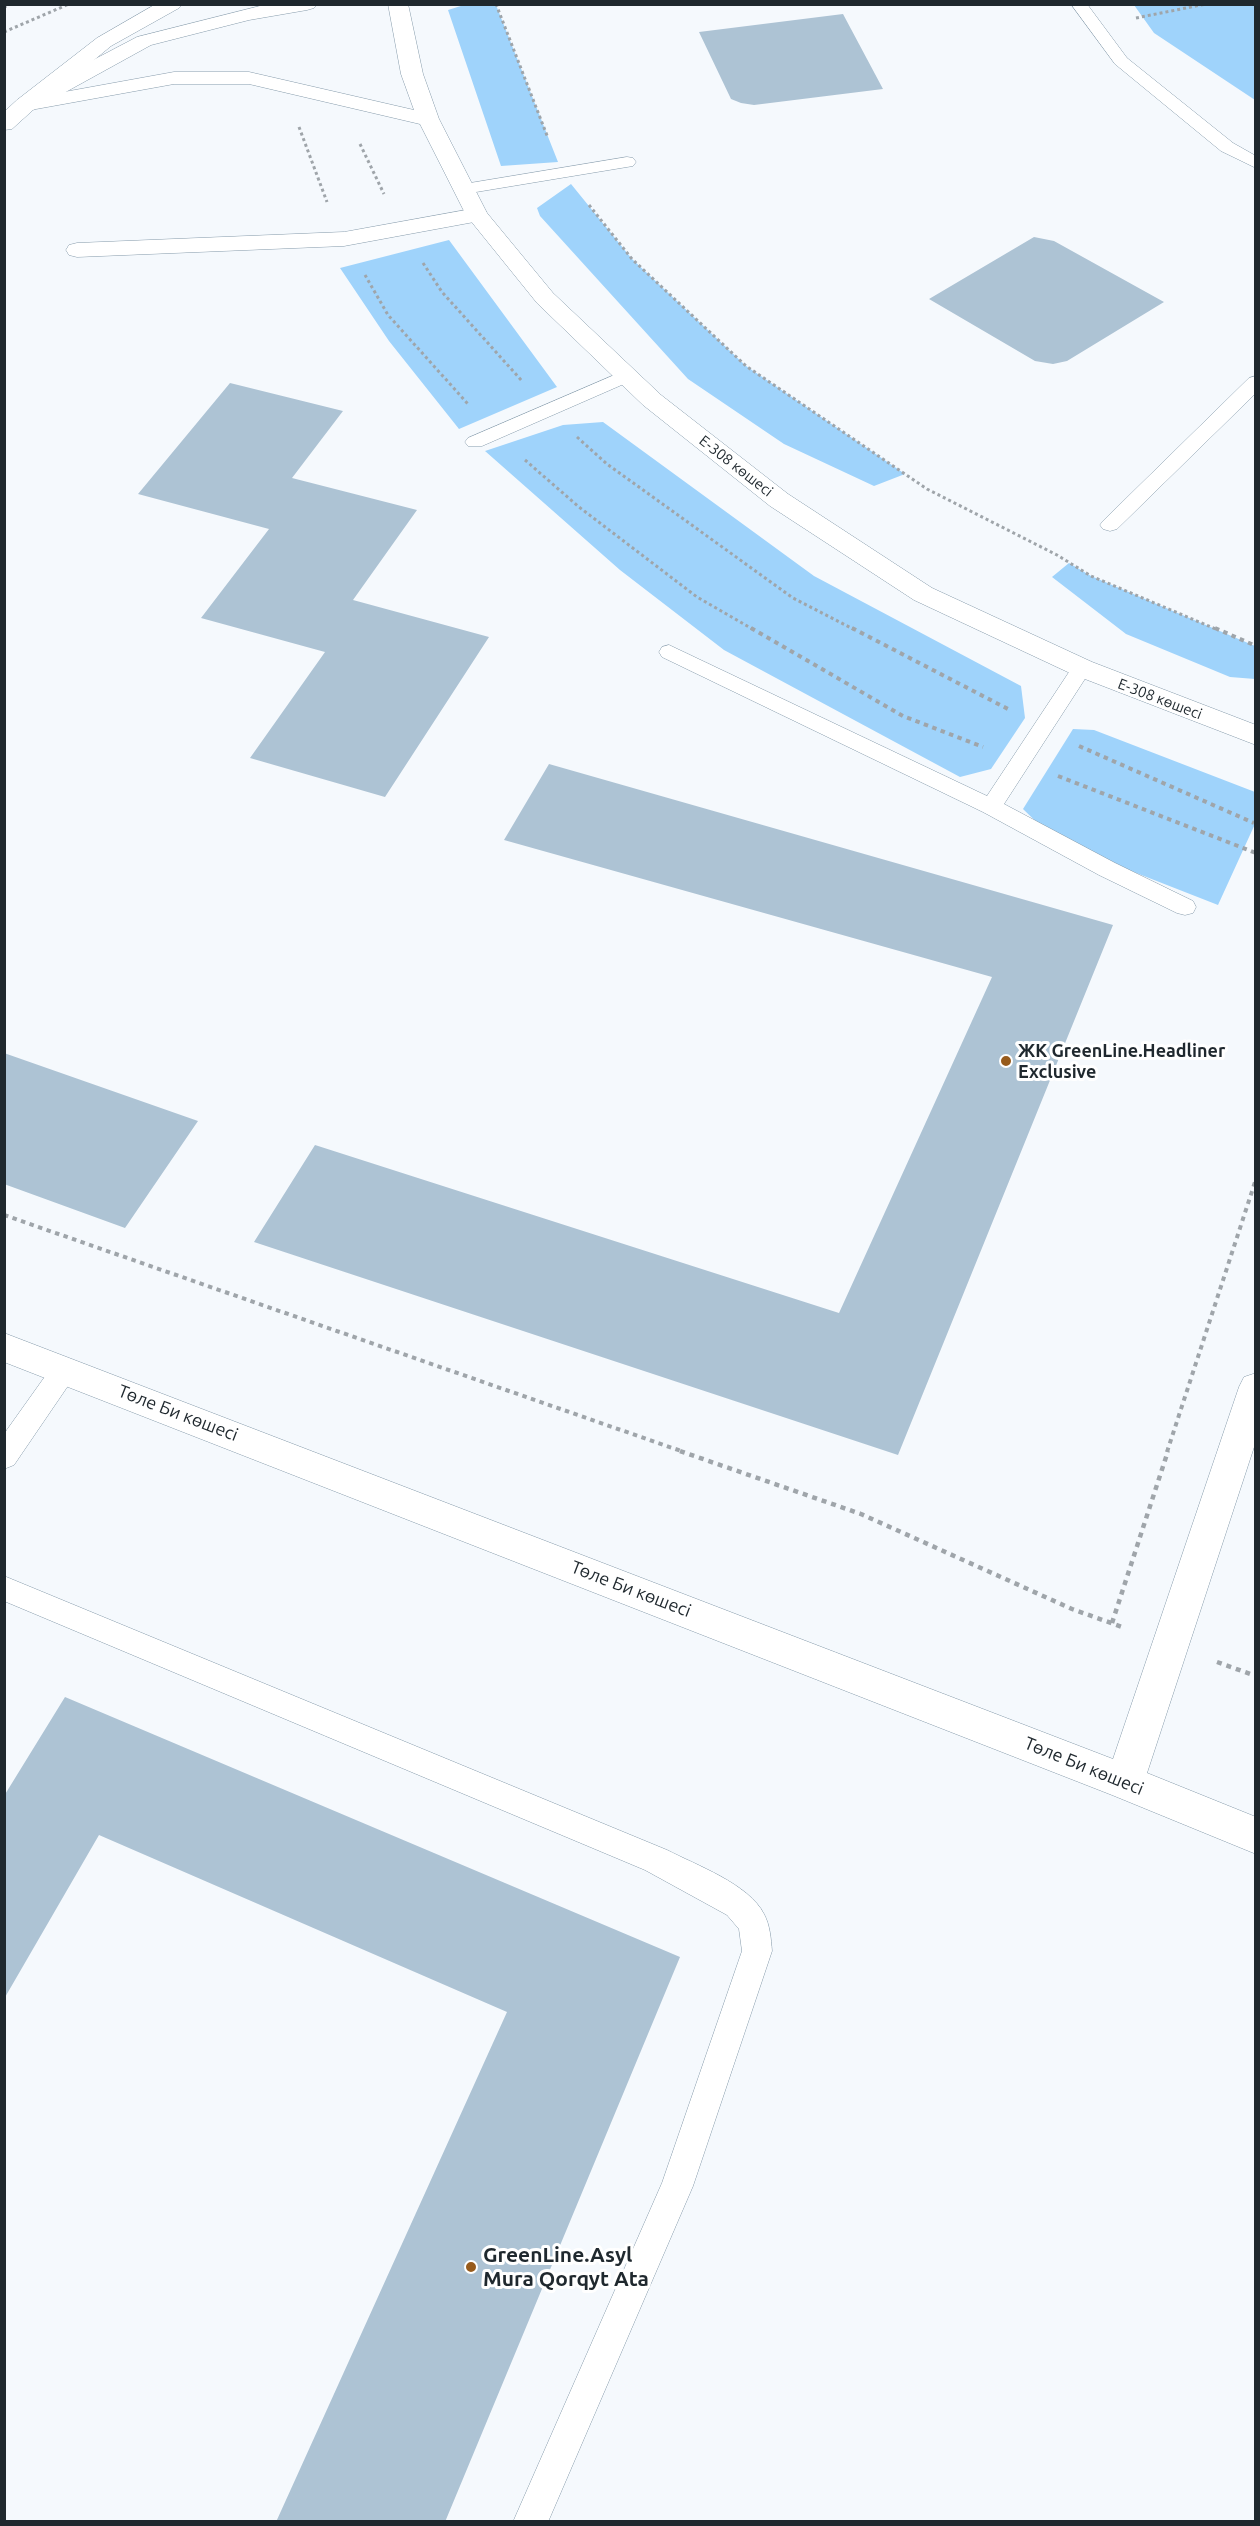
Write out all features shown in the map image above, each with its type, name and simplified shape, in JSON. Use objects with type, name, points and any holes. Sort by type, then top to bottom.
[{"type":"street","points":[[4,124],[104,42],[172,4]]},
{"type":"street","points":[[25,105],[144,41],[248,14],[307,4]]},
{"type":"street","name":"Е-308 көшесі","points":[[398,4],[412,74],[428,119],[477,215],[545,298],[652,400],[778,500],[923,594],[1082,668],[1256,736]]},
{"type":"street","points":[[25,105],[174,78],[249,78],[428,119]]},
{"type":"street","points":[[77,250],[344,239],[477,215]]},
{"type":"street","name":"Төле Би көшесі","points":[[4,1347],[1125,1782],[1256,1836]]},
{"type":"street","points":[[1125,1782],[1256,1387]]},
{"type":"lane","points":[[1079,4],[1121,61],[1227,147],[1256,163]]},
{"type":"lane","points":[[465,189],[627,162]]},
{"type":"lane","points":[[475,442],[626,376]]},
{"type":"lane","points":[[1110,525],[1256,382]]},
{"type":"lane","points":[[669,652],[991,807],[1107,869],[1185,907]]},
{"type":"lane","points":[[991,807],[1082,668]]},
{"type":"lane","points":[[4,1457],[65,1369]]},
{"type":"lane","points":[[4,1588],[656,1860],[738,1904],[753,1923],[757,1951],[677,2186],[530,2522]]},
{"type":"path","points":[[4,8],[8,4]]},
{"type":"path","points":[[4,32],[69,4]]},
{"type":"path","points":[[496,4],[562,173],[632,259],[746,366],[927,489],[1057,555],[1091,576],[1256,646]]},
{"type":"path","points":[[1140,25],[1133,19],[1206,4]]},
{"type":"path","points":[[297,122],[323,194],[344,239],[388,315],[494,433],[579,507],[697,597],[903,716],[1256,853]]},
{"type":"path","points":[[1112,1623],[1256,1179]]},
{"type":"path","points":[[4,1215],[861,1514],[1072,1609]]},
{"type":"shaded area","points":[[464,5],[496,5],[558,162],[501,166],[448,10]]},
{"type":"shaded area","points":[[1134,5],[1255,5],[1255,100],[1154,33]]},
{"type":"shaded area","points":[[571,184],[632,259],[746,366],[905,474],[874,486],[784,444],[688,379],[540,216],[537,208]]},
{"type":"shaded area","points":[[449,240],[557,387],[459,429],[389,341],[340,268]]},
{"type":"shaded area","points":[[603,422],[814,576],[1021,686],[1025,718],[991,769],[960,777],[724,650],[620,570],[485,451],[563,425]]},
{"type":"shaded area","points":[[1069,563],[1091,576],[1255,646],[1255,679],[1230,677],[1126,634],[1052,577]]},
{"type":"shaded area","points":[[1073,729],[1094,730],[1255,792],[1255,824],[1218,905],[1057,842],[1023,809]]},
{"type":"building","points":[[843,14],[883,89],[754,105],[741,103],[731,99],[699,32]]},
{"type":"building","points":[[1034,237],[1054,241],[1164,302],[1067,361],[1053,364],[1035,361],[929,299]]},
{"type":"building","points":[[230,383],[343,411],[292,478],[417,510],[353,600],[489,637],[385,797],[250,758],[325,652],[201,618],[269,529],[138,494]]},
{"type":"building","name":"ЖК GreenLine.Headliner Exclusive","points":[[549,764],[1113,925],[898,1455],[254,1242],[315,1145],[839,1313],[992,977],[504,840]]},
{"type":"building","points":[[4,1053],[198,1121],[125,1228],[4,1184]]},
{"type":"building","name":"GreenLine.Asyl Mura Qorqyt Ata","points":[[65,1697],[680,1957],[445,2522],[276,2522],[507,2012],[99,1835],[4,1999],[4,1796]]},
{"type":"place","name":"ЖК GreenLine.Headliner Exclusive","points":[[1006,1061]]},
{"type":"place","name":"GreenLine.Asyl Mura Qorqyt Ata","points":[[471,2267]]}]
